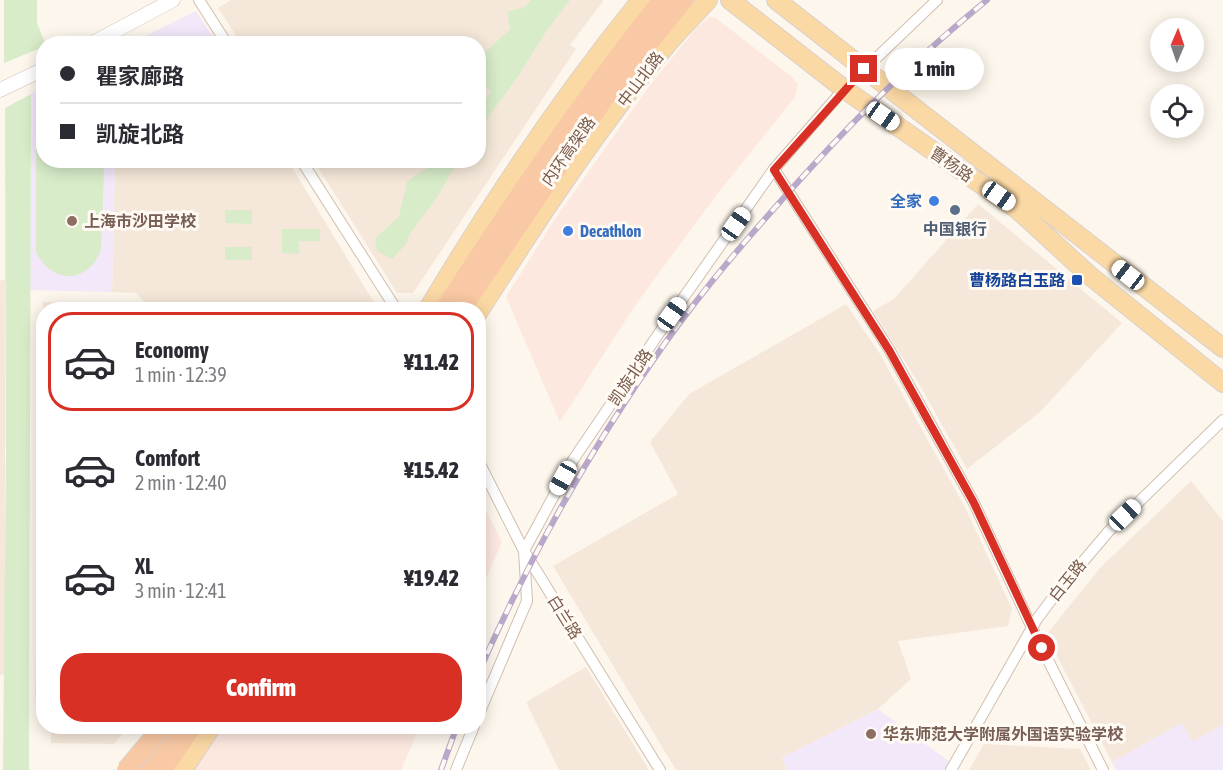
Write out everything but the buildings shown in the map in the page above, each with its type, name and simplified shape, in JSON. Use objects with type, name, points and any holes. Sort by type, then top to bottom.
[{"type":"highway","name":"内环高架路","points":[[449,302],[503,218],[621,51],[662,0]]},
{"type":"highway","name":"内环高架路","points":[[467,302],[605,98],[684,0]]},
{"type":"highway","points":[[132,769],[156,734]]},
{"type":"highway","points":[[132,769],[165,734]]},
{"type":"highway","points":[[169,769],[189,734]]},
{"type":"main road","points":[[432,302],[527,154],[578,82],[641,0]]},
{"type":"main road","name":"中山北路","points":[[485,302],[614,114],[666,46],[708,0]]},
{"type":"main road","name":"曹杨路","points":[[730,0],[844,89],[1018,210],[1089,275],[1223,383]]},
{"type":"main road","name":"曹杨路","points":[[776,0],[1223,348]]},
{"type":"main road","points":[[169,769],[204,734]]},
{"type":"street","points":[[106,36],[173,0]]},
{"type":"street","points":[[199,0],[221,36]]},
{"type":"street","name":"凯旋北路","points":[[524,551],[573,460],[672,314],[774,170],[844,89],[937,0]]},
{"type":"street","points":[[0,90],[36,73]]},
{"type":"street","points":[[306,168],[392,302]]},
{"type":"street","points":[[774,170],[889,350],[974,503],[1032,628],[1103,770]]},
{"type":"street","name":"白玉路","points":[[951,770],[1032,628],[1081,562],[1109,531],[1223,420]]},
{"type":"street","name":"白兰路","points":[[486,476],[524,551],[660,770]]},
{"type":"street","points":[[486,697],[527,601],[524,551]]},
{"type":"street","points":[[456,770],[471,734]]},
{"type":"shaded area","points":[[231,0],[604,0],[570,45],[576,49],[413,293],[397,293],[318,168],[486,168],[486,36],[236,36],[218,8]]},
{"type":"shaded area","points":[[196,11],[212,36],[145,36]]},
{"type":"shaded area","points":[[709,17],[716,18],[793,78],[798,85],[795,97],[718,193],[636,304],[560,422],[506,297],[555,219],[648,88],[697,27]]},
{"type":"shaded area","name":"上海市沙田学校","points":[[36,91],[36,168],[115,168],[112,292],[30,290],[31,94]]},
{"type":"shaded area","points":[[115,168],[292,168],[374,302],[144,302],[136,293],[112,292]]},
{"type":"shaded area","points":[[978,204],[1122,323],[1040,412],[967,469],[919,384],[873,311],[894,299]]},
{"type":"shaded area","points":[[5,279],[5,674],[0,676],[0,281]]},
{"type":"shaded area","points":[[846,304],[880,354],[966,509],[1012,609],[1008,626],[898,641],[911,679],[878,709],[782,758],[787,770],[676,770],[553,566],[678,494],[650,442],[689,394]]},
{"type":"shaded area","points":[[1191,481],[1223,521],[1223,725],[1192,742],[1181,724],[1112,762],[1046,635],[1100,568]]},
{"type":"shaded area","points":[[486,511],[502,542],[486,579]]},
{"type":"shaded area","points":[[36,648],[36,697],[35,697]]},
{"type":"shaded area","points":[[586,667],[649,770],[559,770],[526,702]]},
{"type":"shaded area","name":"华东师范大学附属外国语实验学校","points":[[878,709],[950,762],[945,770],[787,770],[782,758]]},
{"type":"shaded area","points":[[1182,723],[1192,742],[1223,725],[1223,770],[1116,770],[1112,762]]},
{"type":"shaded area","points":[[51,734],[122,734],[114,744],[51,743]]},
{"type":"shaded area","points":[[218,734],[417,734],[401,770],[194,770]]},
{"type":"shaded area","points":[[984,744],[1080,749],[1091,770],[969,770]]},
{"type":"green space","points":[[4,0],[37,0],[37,23],[42,36],[36,36],[36,50],[4,63]]},
{"type":"green space","points":[[531,0],[570,0],[486,120],[486,99],[491,91],[486,86],[486,51],[510,29],[507,12],[525,7]]},
{"type":"green space","points":[[31,94],[29,770],[3,770],[6,458],[5,108]]},
{"type":"green space","points":[[36,168],[103,168],[101,250],[95,261],[79,274],[60,275],[43,263],[36,252]]},
{"type":"green space","points":[[427,168],[454,168],[438,196],[409,235],[407,243],[392,259],[377,251],[375,239],[399,216],[407,181]]},
{"type":"green space","points":[[225,210],[252,210],[252,224],[225,223]]},
{"type":"green space","points":[[282,229],[320,229],[320,241],[299,241],[299,254],[282,253]]},
{"type":"green space","points":[[225,247],[252,247],[252,260],[225,260]]},
{"type":"railway","points":[[486,656],[562,505],[636,385],[679,323],[750,236],[828,149],[916,62],[987,0]]},
{"type":"railway","points":[[441,770],[454,734]]},
{"type":"place","name":"全家","points":[[934,201]]},
{"type":"place","name":"中国银行","points":[[955,210]]},
{"type":"place","name":"上海市沙田学校","points":[[72,221]]},
{"type":"place","name":"Decathlon","points":[[568,231]]},
{"type":"place","name":"曹杨路白玉路","points":[[1077,280]]},
{"type":"place","name":"华东师范大学附属外国语实验学校","points":[[871,734]]},
{"type":"route","points":[[864,69],[774,170],[889,350],[974,503],[1042,648]]}]
